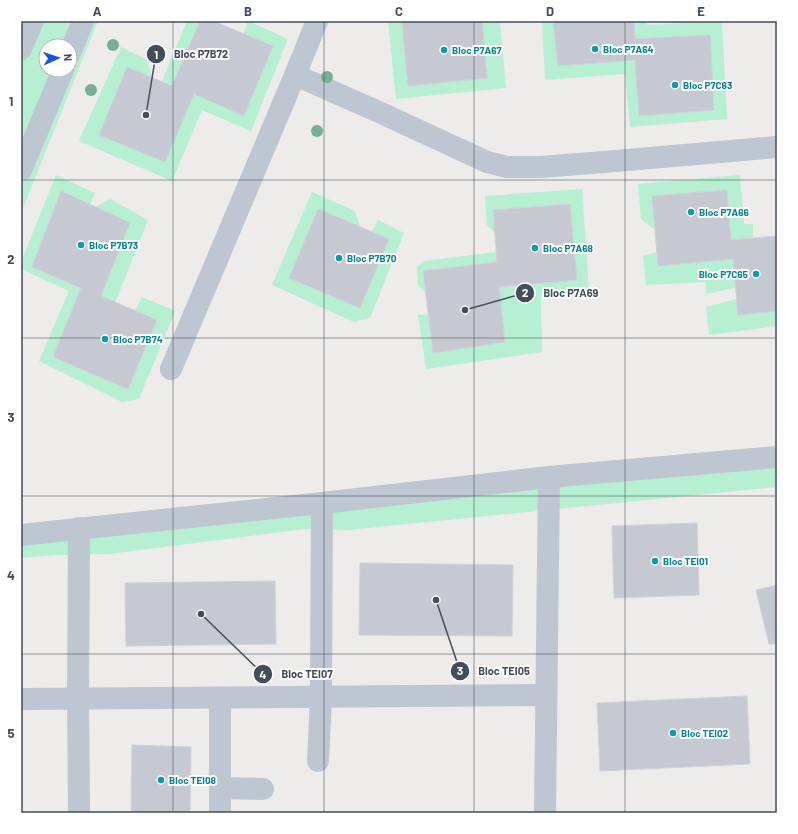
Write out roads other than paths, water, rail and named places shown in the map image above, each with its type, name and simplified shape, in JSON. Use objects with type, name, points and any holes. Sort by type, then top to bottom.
[{"type":"street","points":[[21,49],[33,21]]},
{"type":"street","points":[[76,38],[83,21]]},
{"type":"street","points":[[171,369],[317,21]]},
{"type":"street","points":[[295,75],[487,162],[507,167],[540,167],[777,147]]},
{"type":"street","points":[[21,170],[60,78]]},
{"type":"street","points":[[21,535],[549,477],[777,457]]},
{"type":"street","points":[[545,813],[549,477]]},
{"type":"street","points":[[318,761],[321,697],[322,503]]},
{"type":"street","points":[[79,528],[78,698],[80,813]]},
{"type":"street","points":[[21,699],[546,695]]},
{"type":"street","points":[[220,698],[220,813]]},
{"type":"street","points":[[220,788],[263,789]]},
{"type":"place","name":"Bloc P7A64","points":[[595,49]]},
{"type":"place","name":"Bloc P7A67","points":[[444,50]]},
{"type":"place","name":"Bloc P7C63","points":[[675,85]]},
{"type":"place","name":"Bloc P7B72","points":[[146,115]]},
{"type":"place","name":"Bloc P7A66","points":[[691,212]]},
{"type":"place","name":"Bloc P7B73","points":[[81,245]]},
{"type":"place","name":"Bloc P7A68","points":[[535,248]]},
{"type":"place","name":"Bloc P7B70","points":[[339,258]]},
{"type":"place","name":"Bloc P7C65","points":[[756,274]]},
{"type":"place","name":"Bloc P7A69","points":[[465,310]]},
{"type":"place","name":"Bloc P7B74","points":[[105,339]]},
{"type":"place","name":"Bloc TEI01","points":[[655,561]]},
{"type":"place","name":"Bloc TEI05","points":[[436,600]]},
{"type":"place","name":"Bloc TEI07","points":[[201,614]]},
{"type":"place","name":"Bloc TEI02","points":[[673,733]]},
{"type":"place","name":"Bloc TEI08","points":[[161,780]]}]
